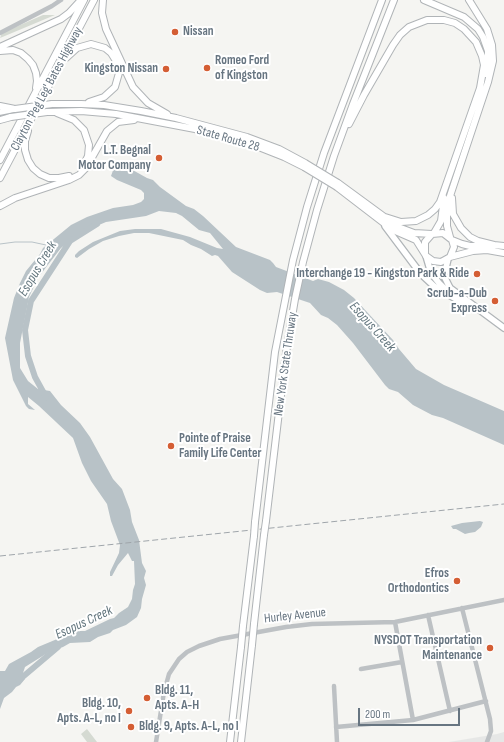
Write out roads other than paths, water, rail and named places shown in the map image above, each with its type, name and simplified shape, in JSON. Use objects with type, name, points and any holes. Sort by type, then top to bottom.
[{"type":"highway","points":[[0,47],[61,18],[69,13],[82,0]]},
{"type":"highway","name":"Clayton 'Peg Leg' Bates Highway","points":[[0,160],[82,0]]},
{"type":"highway","name":"Clayton 'Peg Leg' Bates Highway","points":[[0,178],[94,0]]},
{"type":"highway","points":[[102,0],[102,13],[106,29],[133,87],[148,103],[176,118]]},
{"type":"highway","name":"New York State Thruway","points":[[230,742],[272,377],[293,260],[307,207],[324,153],[382,0]]},
{"type":"highway","name":"New York State Thruway","points":[[241,742],[282,379],[303,262],[334,156],[394,0]]},
{"type":"highway","points":[[382,219],[401,222],[416,221],[424,218],[438,205],[447,184],[485,76],[488,61],[487,46],[481,33],[474,25],[464,17],[424,0]]},
{"type":"highway","points":[[431,0],[466,15],[480,27],[488,41],[491,51],[492,61],[490,74]]},
{"type":"highway","points":[[449,258],[454,248],[447,226],[447,211],[450,196],[490,74],[494,56],[491,40],[485,24],[469,0]]},
{"type":"highway","points":[[334,156],[364,95],[393,45],[405,30],[415,24],[426,20],[444,20],[460,26],[468,32],[476,42],[482,56],[484,68],[480,88]]},
{"type":"highway","points":[[52,80],[70,54],[82,46],[96,44],[105,48],[111,53],[116,60],[119,73],[117,83],[112,91],[100,99],[71,103]]},
{"type":"highway","points":[[0,51],[9,50],[17,52],[25,56],[33,65],[36,72],[37,81],[31,102]]},
{"type":"highway","name":"State Route 28","points":[[15,109],[71,103],[116,107],[176,118],[247,137],[279,149],[337,185],[397,232],[416,240],[425,254]]},
{"type":"highway","points":[[0,106],[15,109]]},
{"type":"highway","name":"State Route 28","points":[[0,120],[47,112],[76,111],[104,113],[163,122],[209,132],[246,142],[305,165]]},
{"type":"highway","points":[[32,117],[25,146],[26,155],[30,164],[36,171],[45,176],[59,178],[68,176],[80,169],[86,161],[89,150],[86,134],[78,123],[70,117],[47,112]]},
{"type":"highway","points":[[0,206],[15,198],[69,180],[79,175],[86,168],[104,134],[114,124],[128,120],[163,122]]},
{"type":"highway","points":[[457,174],[452,202],[453,214],[456,221],[463,231],[474,239],[482,243],[504,246]]},
{"type":"highway","points":[[447,184],[441,221],[425,242],[425,254],[436,262],[444,261],[468,252],[480,250],[504,253]]},
{"type":"highway","name":"State Route 28","points":[[382,219],[406,231],[414,233],[433,233]]},
{"type":"highway","points":[[433,233],[443,233],[462,244],[470,246],[494,245]]},
{"type":"main road","name":"State Route 28","points":[[0,112],[15,109]]},
{"type":"main road","points":[[382,219],[421,274],[440,290],[479,311]]},
{"type":"main road","points":[[425,254],[429,269],[436,280],[446,291],[465,304]]},
{"type":"main road","points":[[449,258],[444,276],[448,285],[452,290],[479,311],[504,328]]},
{"type":"street","points":[[0,33],[61,0]]},
{"type":"street","name":"Hurley Avenue","points":[[156,742],[164,692],[169,674],[179,659],[194,648],[220,639],[299,625],[394,622],[504,600]]},
{"type":"street","points":[[462,608],[492,728],[487,742]]},
{"type":"street","points":[[428,615],[450,711]]},
{"type":"street","points":[[394,622],[413,720]]},
{"type":"street","points":[[361,669],[402,662]]},
{"type":"street","points":[[334,686],[337,742]]},
{"type":"street","points":[[336,727],[413,720],[486,701]]},
{"type":"water","points":[[120,163],[153,180],[186,206],[194,209],[236,247],[270,260],[276,267],[313,281],[318,279],[329,282],[344,290],[354,298],[393,340],[416,369],[444,385],[504,411],[504,445],[443,418],[432,415],[413,405],[398,392],[389,389],[337,325],[321,315],[310,303],[277,292],[267,293],[260,290],[232,272],[218,256],[212,256],[183,240],[149,233],[134,233],[103,241],[77,258],[75,257],[79,251],[93,242],[120,231],[135,229],[161,229],[190,237],[223,249],[210,233],[199,230],[176,213],[159,211],[146,216],[106,222],[80,233],[61,248],[38,278],[29,297],[20,343],[20,368],[28,381],[38,389],[50,391],[61,405],[80,423],[90,437],[113,479],[122,489],[139,540],[142,563],[146,571],[144,578],[146,585],[141,608],[137,617],[126,625],[90,642],[70,643],[49,652],[25,667],[23,673],[25,679],[4,698],[0,709],[0,671],[5,671],[9,664],[38,647],[64,635],[69,635],[75,631],[85,631],[114,618],[128,607],[132,599],[135,584],[134,561],[132,561],[128,553],[118,565],[112,576],[110,576],[110,572],[119,553],[120,545],[111,521],[107,504],[91,481],[82,463],[73,438],[28,397],[28,404],[35,410],[29,409],[26,406],[13,380],[5,338],[14,298],[20,283],[26,271],[43,248],[71,225],[87,217],[113,208],[133,205],[144,199],[144,193],[141,190],[111,176],[115,165]]},
{"type":"water","points":[[483,522],[481,527],[475,532],[465,534],[453,529],[451,526],[462,523]]},
{"type":"waterway","name":"Esopus Creek","points":[[46,397],[35,377],[28,356],[25,330],[31,301],[70,241],[97,224]]},
{"type":"waterway","points":[[0,244],[32,242],[46,245]]},
{"type":"waterway","name":"Esopus Creek","points":[[19,680],[58,647]]},
{"type":"railway","points":[[0,556],[504,504]]},
{"type":"place","name":"Nissan","points":[[175,32]]},
{"type":"place","name":"Romeo Ford of Kingston","points":[[207,68]]},
{"type":"place","name":"Kingston Nissan","points":[[166,69]]},
{"type":"place","name":"L.T. Begnal Motor Company","points":[[159,158]]},
{"type":"place","name":"Interchange 19 - Kingston Park & Ride","points":[[477,274]]},
{"type":"place","name":"Scrub-a-Dub Express","points":[[495,301]]},
{"type":"place","name":"Pointe of Praise Family Life Center","points":[[171,446]]},
{"type":"place","name":"Efros Orthodontics","points":[[457,581]]},
{"type":"place","name":"NYSDOT Transportation Maintenance","points":[[490,648]]},
{"type":"place","name":"Bldg. 11, Apts. A-H","points":[[147,698]]},
{"type":"place","name":"Bldg. 10, Apts. A-L, no I","points":[[129,711]]},
{"type":"place","name":"Bldg. 9, Apts. A-L, no I","points":[[131,727]]}]
